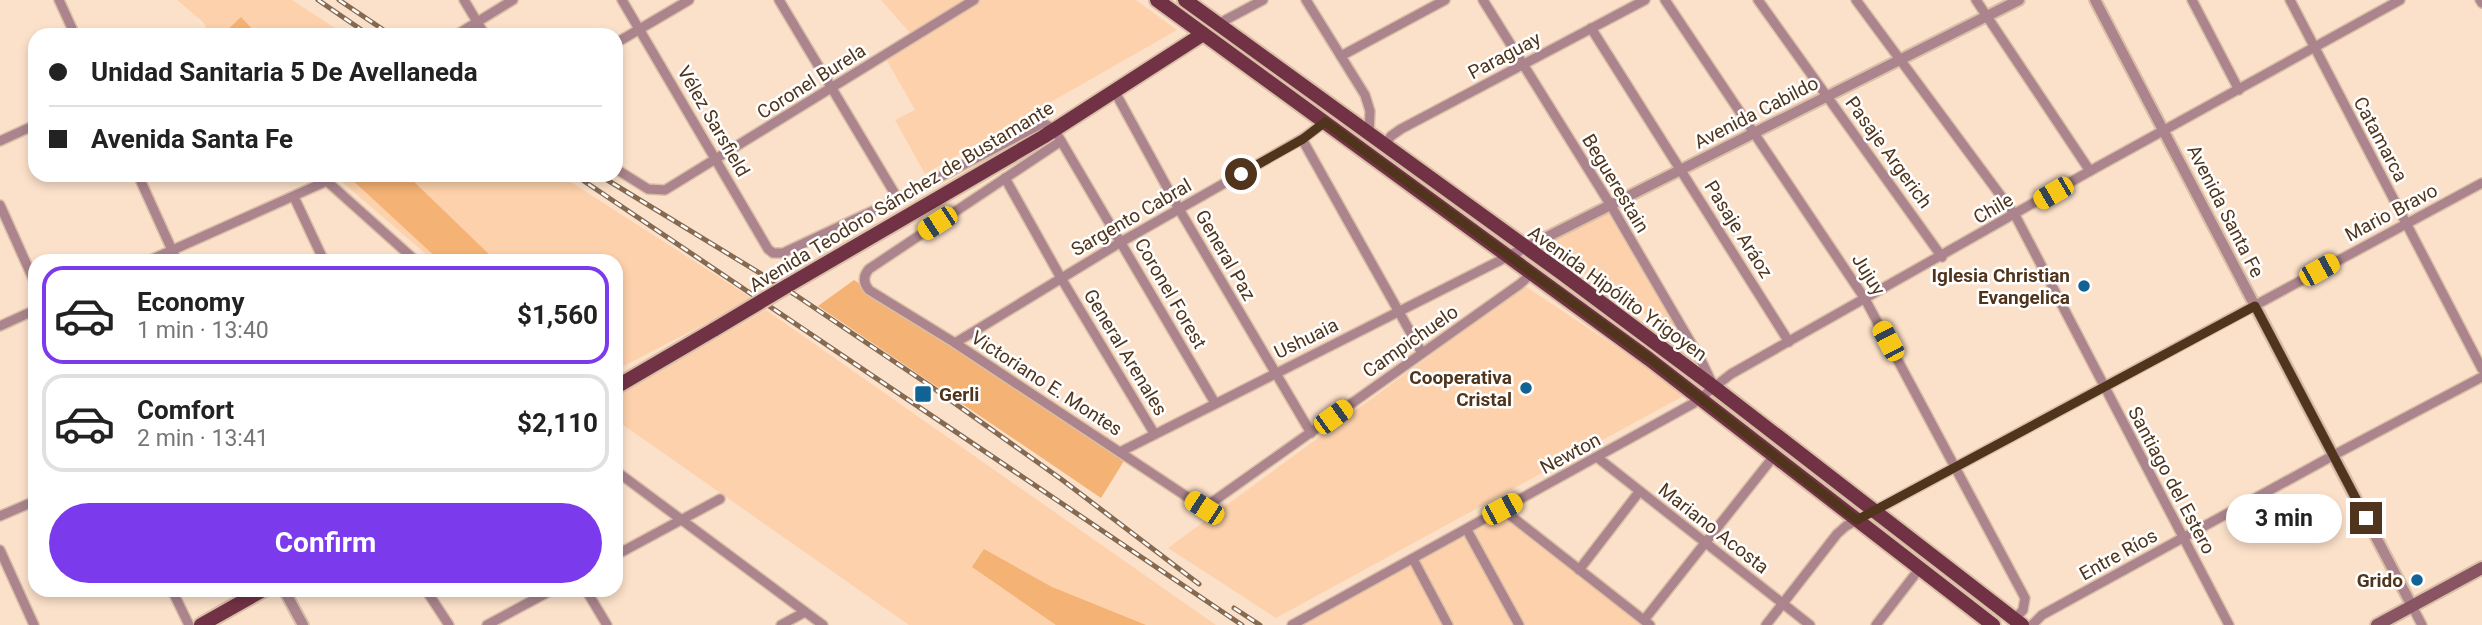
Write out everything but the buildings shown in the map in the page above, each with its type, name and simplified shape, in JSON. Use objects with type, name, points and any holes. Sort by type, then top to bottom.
[{"type":"main road","name":"Avenida Hipólito Yrigoyen","points":[[1157,0],[1700,398],[1989,624]]},
{"type":"main road","name":"Avenida Hipólito Yrigoyen","points":[[1185,0],[1714,387],[2018,622]]},
{"type":"main road","name":"Avenida Teodoro Sánchez de Bustamante","points":[[623,383],[787,286],[1057,135],[1115,92],[1203,34]]},
{"type":"main road","points":[[2377,625],[2482,568]]},
{"type":"main road","points":[[201,625],[251,597]]},
{"type":"street","points":[[59,0],[72,28]]},
{"type":"street","points":[[464,0],[481,28]]},
{"type":"street","points":[[467,28],[513,0]]},
{"type":"street","name":"Vélez Sarsfield","points":[[622,0],[768,249],[779,254],[898,199]]},
{"type":"street","points":[[623,39],[689,0]]},
{"type":"street","points":[[779,0],[898,199],[1043,123],[1057,135],[1005,178]]},
{"type":"street","name":"Coronel Burela","points":[[623,173],[648,189],[665,190],[974,0]]},
{"type":"street","points":[[1203,34],[1263,0]]},
{"type":"street","points":[[1306,0],[1365,95],[1370,111],[1369,135]]},
{"type":"street","points":[[1341,56],[1445,0]]},
{"type":"street","name":"Beguerestain","points":[[1483,0],[1610,204],[1714,387]]},
{"type":"street","name":"Paraguay","points":[[1385,145],[1401,129],[1644,0]]},
{"type":"street","name":"Jujuy","points":[[1665,0],[1865,299],[2025,598],[2018,622]]},
{"type":"street","name":"Pasaje Argerich","points":[[1758,0],[1942,257]]},
{"type":"street","name":"Santiago del Estero","points":[[1856,0],[2015,215],[2229,625]]},
{"type":"street","points":[[1976,0],[2090,171]]},
{"type":"street","name":"Avenida Cabildo","points":[[1509,256],[2019,0]]},
{"type":"street","name":"Avenida Santa Fe","points":[[2095,0],[2422,625]]},
{"type":"street","points":[[2192,0],[2239,90]]},
{"type":"street","name":"Catamarca","points":[[2290,0],[2482,369]]},
{"type":"street","name":"Chile","points":[[1714,387],[1731,374],[2090,171],[2314,48],[2388,3],[2400,0]]},
{"type":"street","name":"Pasaje Aráoz","points":[[1591,28],[1789,342]]},
{"type":"street","name":"General Paz","points":[[1115,92],[1179,209],[1311,433]]},
{"type":"street","name":"Sargento Cabral","points":[[955,343],[1121,242],[1303,139],[1325,122]]},
{"type":"street","points":[[0,141],[28,128]]},
{"type":"street","name":"Coronel Forest","points":[[1057,135],[1215,403]]},
{"type":"street","points":[[1303,139],[1422,353]]},
{"type":"street","name":"General Arenales","points":[[1005,178],[1154,433]]},
{"type":"street","name":"Victoriano E. Montes","points":[[1005,178],[869,269],[864,280],[869,290],[955,343],[1204,508]]},
{"type":"street","points":[[141,182],[174,254]]},
{"type":"street","points":[[163,254],[294,197],[317,182]]},
{"type":"street","points":[[327,182],[408,254]]},
{"type":"street","name":"Mario Bravo","points":[[1766,625],[1837,534],[1857,520],[2482,183]]},
{"type":"street","points":[[294,197],[321,254]]},
{"type":"street","points":[[0,205],[28,267]]},
{"type":"street","name":"Ushuaia","points":[[1120,452],[1509,256]]},
{"type":"street","name":"Campichuelo","points":[[1204,508],[1532,273]]},
{"type":"street","points":[[0,326],[28,313]]},
{"type":"street","name":"Entre Ríos","points":[[2032,625],[2042,615],[2482,377]]},
{"type":"street","name":"Newton","points":[[1292,625],[1598,458],[1714,387]]},
{"type":"street","points":[[1502,509],[1647,623],[1774,456]]},
{"type":"street","name":"Mariano Acosta","points":[[1598,458],[1810,625]]},
{"type":"street","points":[[623,476],[823,625]]},
{"type":"street","points":[[1579,570],[1639,492]]},
{"type":"street","points":[[623,551],[720,499]]},
{"type":"street","points":[[0,516],[28,503]]},
{"type":"street","points":[[1467,530],[1518,625]]},
{"type":"street","points":[[0,550],[34,625]]},
{"type":"street","points":[[1413,559],[1448,625]]},
{"type":"street","points":[[1876,625],[1920,568]]},
{"type":"street","points":[[175,597],[189,625]]},
{"type":"street","points":[[288,597],[303,625]]},
{"type":"street","points":[[431,597],[449,625]]},
{"type":"street","points":[[487,625],[539,597]]},
{"type":"street","points":[[590,597],[607,625]]},
{"type":"street","points":[[781,625],[806,612]]},
{"type":"shaded area","points":[[177,0],[292,0],[335,28],[206,28]]},
{"type":"shaded area","points":[[881,0],[1136,0],[1177,30],[925,174],[895,120],[915,110],[886,59],[917,41]]},
{"type":"shaded area","points":[[241,17],[251,28],[229,28]]},
{"type":"shaded area","points":[[342,182],[571,182],[753,299],[623,366],[623,254],[426,254]]},
{"type":"shaded area","points":[[355,182],[414,182],[489,254],[432,254]]},
{"type":"shaded area","points":[[1611,210],[1687,342],[1542,245]]},
{"type":"shaded area","points":[[854,280],[1124,461],[1101,498],[818,306]]},
{"type":"shaded area","points":[[1525,286],[1687,394],[1276,618],[1168,548]]},
{"type":"shaded area","points":[[766,310],[1216,625],[909,625],[623,425],[623,393]]},
{"type":"shaded area","points":[[1503,516],[1644,625],[1291,625]]},
{"type":"shaded area","points":[[984,549],[1052,587],[1146,625],[1056,625],[972,567]]},
{"type":"railway","points":[[318,0],[359,28]]},
{"type":"railway","points":[[339,0],[381,28]]},
{"type":"railway","points":[[585,182],[1242,625]]},
{"type":"railway","points":[[610,182],[794,294],[929,385],[1061,479],[1199,584]]},
{"type":"railway","points":[[1234,608],[1260,625]]},
{"type":"place","name":"Iglesia Christian Evangelica","points":[[2084,286]]},
{"type":"place","name":"Cooperativa Cristal","points":[[1526,388]]},
{"type":"place","name":"Gerli","points":[[923,394]]},
{"type":"place","name":"Grido","points":[[2417,580]]},
{"type":"route","points":[[1241,174],[1303,139],[1325,122],[1650,359],[1857,520],[2255,306],[2366,518]]}]
